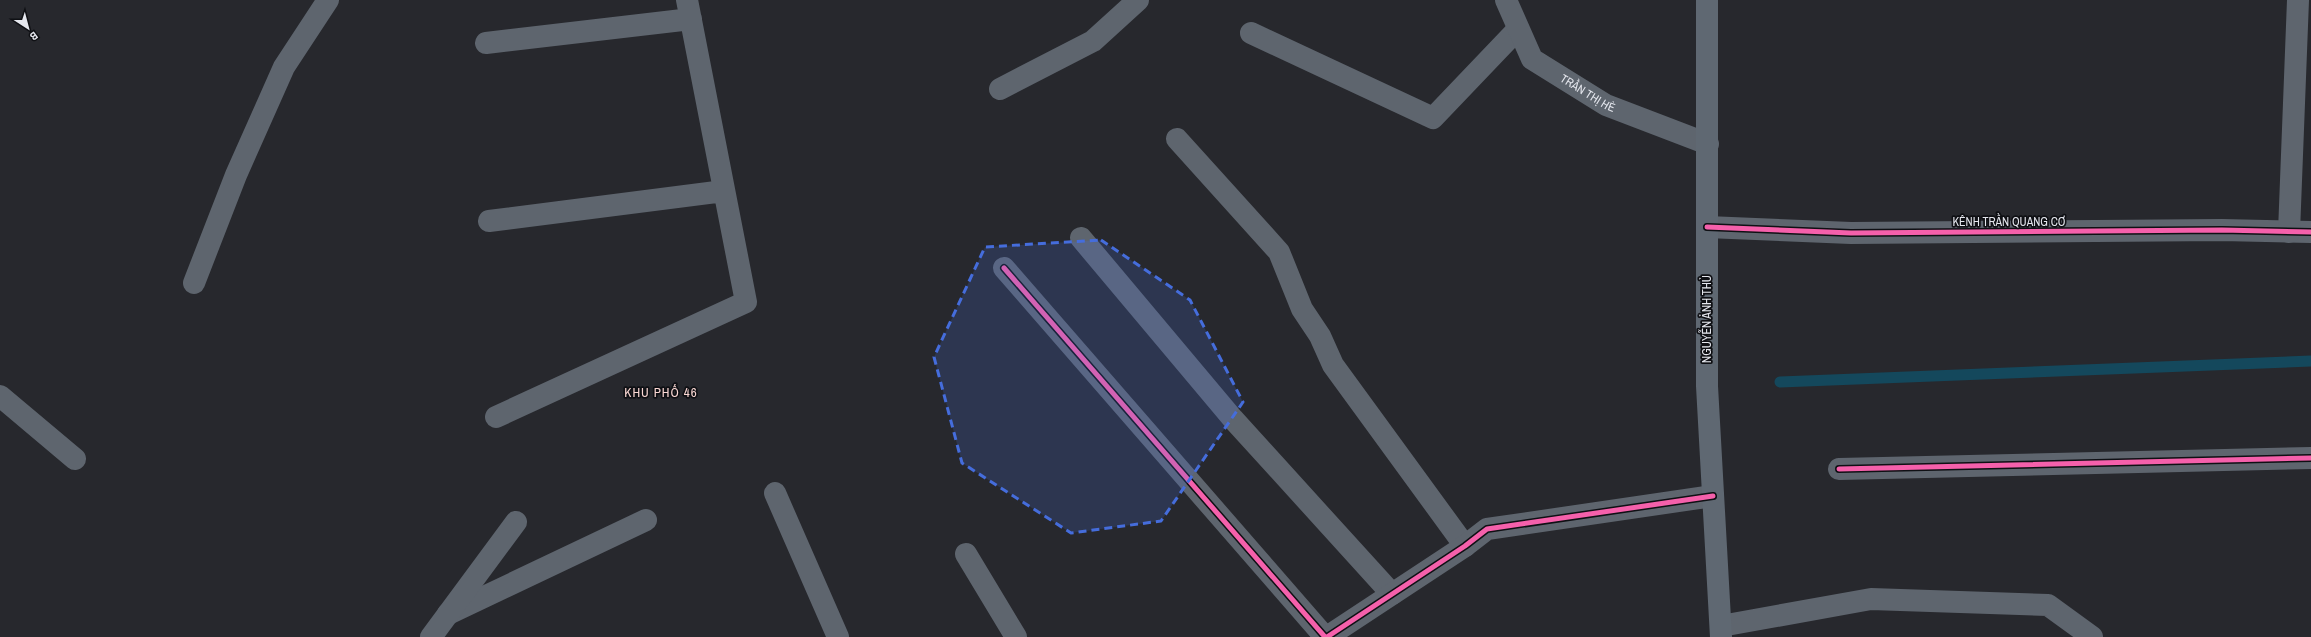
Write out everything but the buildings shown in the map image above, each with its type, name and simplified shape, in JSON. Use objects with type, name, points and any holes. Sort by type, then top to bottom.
[{"type":"main road","name":"NGUYỄN ẢNH THỦ","points":[[1707,0],[1707,386],[1721,632]]},
{"type":"street","points":[[194,283],[236,175],[284,67],[328,0]]},
{"type":"street","points":[[1000,89],[1093,41],[1138,0]]},
{"type":"street","name":"TRẦN THỊ HÈ","points":[[1506,0],[1532,59],[1606,105],[1708,144]]},
{"type":"street","points":[[2289,232],[2298,0]]},
{"type":"street","points":[[486,43],[689,9],[746,302],[496,417]]},
{"type":"street","points":[[1251,33],[1433,118],[1518,29]]},
{"type":"street","points":[[1177,139],[1279,252],[1302,309],[1320,336],[1334,365],[1465,546]]},
{"type":"street","points":[[489,221],[724,191]]},
{"type":"street","name":"KÊNH TRẦN QUANG CƠ","points":[[1707,227],[1851,233],[2311,232]]},
{"type":"street","points":[[1081,238],[1233,418],[1392,594]]},
{"type":"street","points":[[1004,268],[1326,637],[1465,546],[1487,529],[1714,496]]},
{"type":"street","points":[[0,396],[75,459]]},
{"type":"street","points":[[1839,469],[2311,458]]},
{"type":"street","points":[[775,494],[838,637]]},
{"type":"street","points":[[448,614],[646,520]]},
{"type":"street","points":[[431,637],[516,522]]},
{"type":"street","points":[[966,554],[1016,637]]},
{"type":"street","points":[[1721,632],[1871,598],[2048,605],[2092,637]]},
{"type":"highlighted area","points":[[1101,240],[1190,300],[1243,402],[1161,521],[1071,533],[962,463],[934,357],[985,247]]},
{"type":"waterway","points":[[1780,382],[2311,361]]},
{"type":"cycle path","points":[[1707,227],[1851,233],[2222,230],[2311,232]]},
{"type":"cycle path","points":[[1004,268],[1325,637]]},
{"type":"cycle path","points":[[1839,469],[2311,458]]},
{"type":"cycle path","points":[[1327,637],[1465,546],[1487,529],[1713,496]]},
{"type":"district","name":"KHU PHỐ 46","points":[[661,392]]}]
